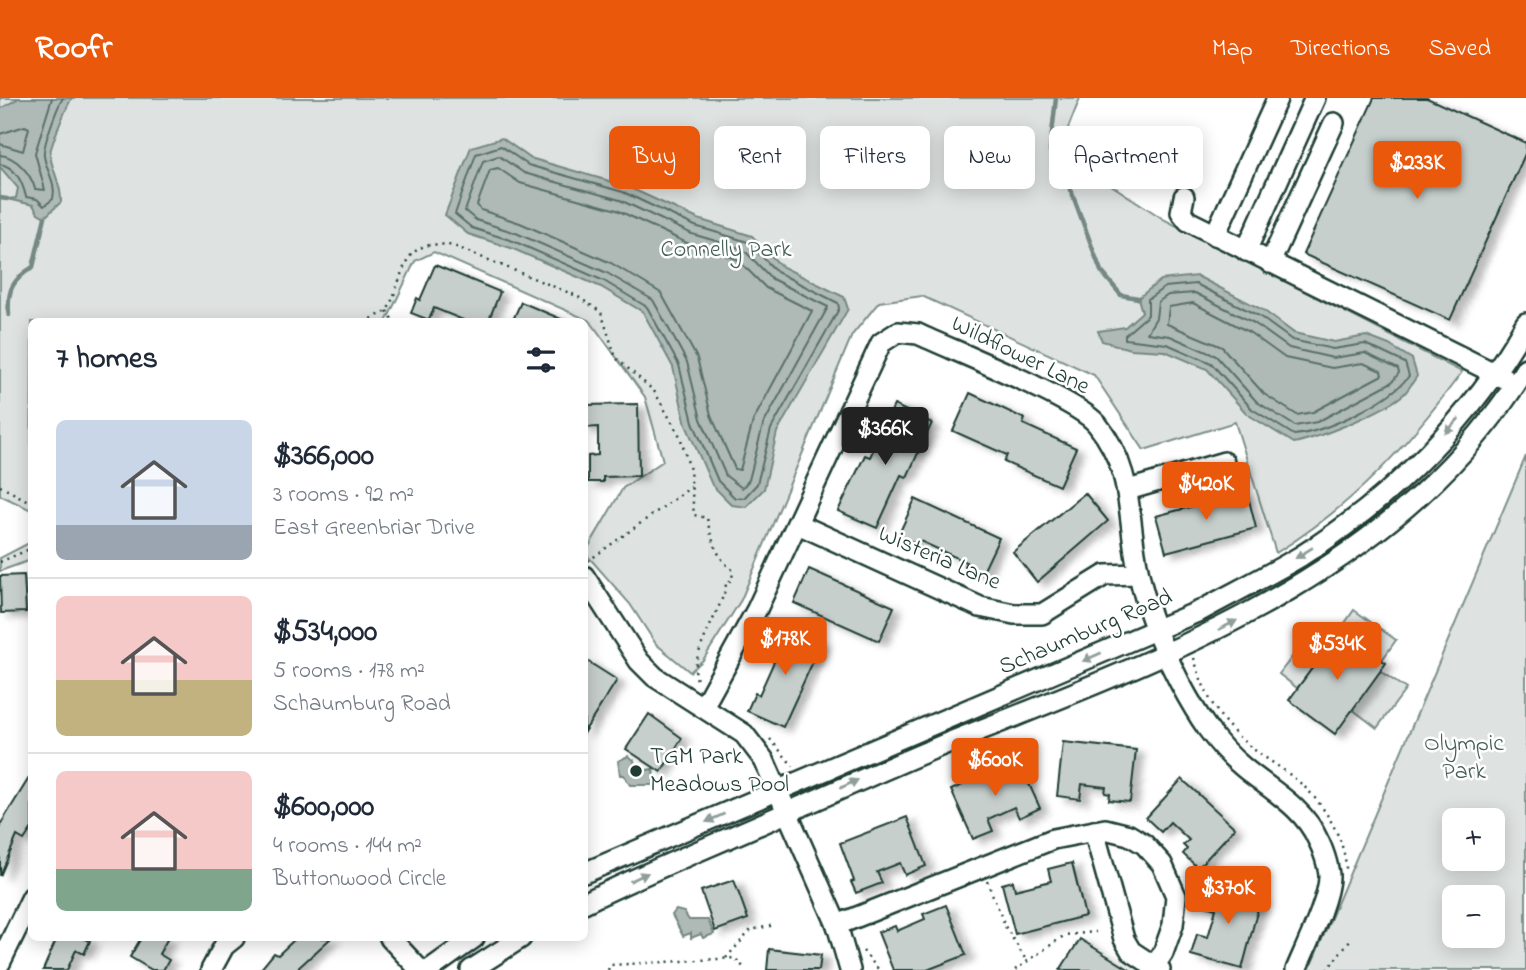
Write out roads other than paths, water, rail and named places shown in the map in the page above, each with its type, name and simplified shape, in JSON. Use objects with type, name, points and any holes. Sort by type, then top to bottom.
[{"type":"street","points":[[1247,251],[1315,98]]},
{"type":"street","points":[[1215,235],[1278,99]]},
{"type":"street","points":[[1270,262],[1334,123]]},
{"type":"street","points":[[1184,197],[1183,216],[1215,235],[1494,373],[1521,376]]},
{"type":"street","name":"Schaumburg Road","points":[[588,871],[1202,610],[1300,556],[1360,514],[1393,486],[1449,430],[1494,373],[1526,323]]},
{"type":"street","name":"Wildflower Lane","points":[[798,524],[881,343],[898,332],[918,334],[1065,402],[1094,421],[1116,452],[1129,490],[1138,574],[1154,629],[1167,655],[1211,736],[1242,766],[1298,810],[1318,839],[1329,876],[1315,926],[1296,970]]},
{"type":"street","name":"Schaumburg Road","points":[[588,901],[877,772],[1167,655],[1276,600],[1371,536],[1420,493],[1478,433],[1521,376]]},
{"type":"street","points":[[1129,490],[1224,462]]},
{"type":"street","points":[[703,707],[757,609],[798,524]]},
{"type":"street","name":"Wisteria Lane","points":[[798,524],[980,607],[1014,614],[1042,614],[1105,575],[1138,574]]},
{"type":"street","points":[[592,601],[639,661],[655,677],[744,734],[764,760],[837,925],[850,970]]},
{"type":"street","points":[[837,925],[1054,839],[1094,831],[1105,829],[1129,835],[1144,844],[1161,864],[1176,896],[1173,925],[1155,969],[1132,951],[1124,939],[1094,831]]},
{"type":"street","points":[[0,963],[28,905]]},
{"type":"street","points":[[211,970],[224,946],[230,941]]},
{"type":"street","points":[[393,941],[420,970]]},
{"type":"street","points":[[429,970],[470,941]]},
{"type":"street","points":[[471,970],[515,941]]},
{"type":"water","points":[[19,98],[72,98],[50,154],[61,202],[45,217],[38,213],[33,205],[7,199],[16,198],[18,188],[0,167],[0,109]]},
{"type":"water","points":[[502,138],[530,158],[609,181],[609,189],[633,189],[698,219],[752,236],[781,266],[844,297],[848,309],[777,432],[764,489],[746,507],[732,505],[712,485],[686,425],[673,367],[643,312],[601,287],[511,248],[468,234],[445,215],[471,147]]},
{"type":"water","points":[[1197,276],[1263,310],[1294,333],[1334,342],[1366,336],[1389,345],[1412,359],[1417,376],[1404,394],[1382,408],[1335,430],[1294,443],[1247,414],[1207,369],[1165,351],[1130,349],[1102,341],[1098,331],[1125,327],[1142,312],[1138,298],[1161,280]]},
{"type":"water","name":"TGM Park Meadows Pool","points":[[628,756],[634,760],[635,765],[639,765],[640,771],[653,769],[655,785],[630,785],[624,775],[620,775],[618,761]]},
{"type":"water","points":[[676,910],[684,912],[689,920],[708,920],[714,934],[703,938],[701,934],[691,938],[691,933],[683,936],[672,915]]},
{"type":"waterway","points":[[1056,98],[1050,151],[1072,193],[1101,271],[1121,295],[1138,298]]},
{"type":"waterway","points":[[0,198],[7,199]]},
{"type":"waterway","points":[[9,315],[12,286],[33,267],[45,217]]},
{"type":"place","name":"TGM Park Meadows Pool","points":[[636,771]]},
{"type":"park label","name":"Connelly Park","points":[[726,250]]},
{"type":"park label","name":"Olympic Park","points":[[1464,758]]}]
